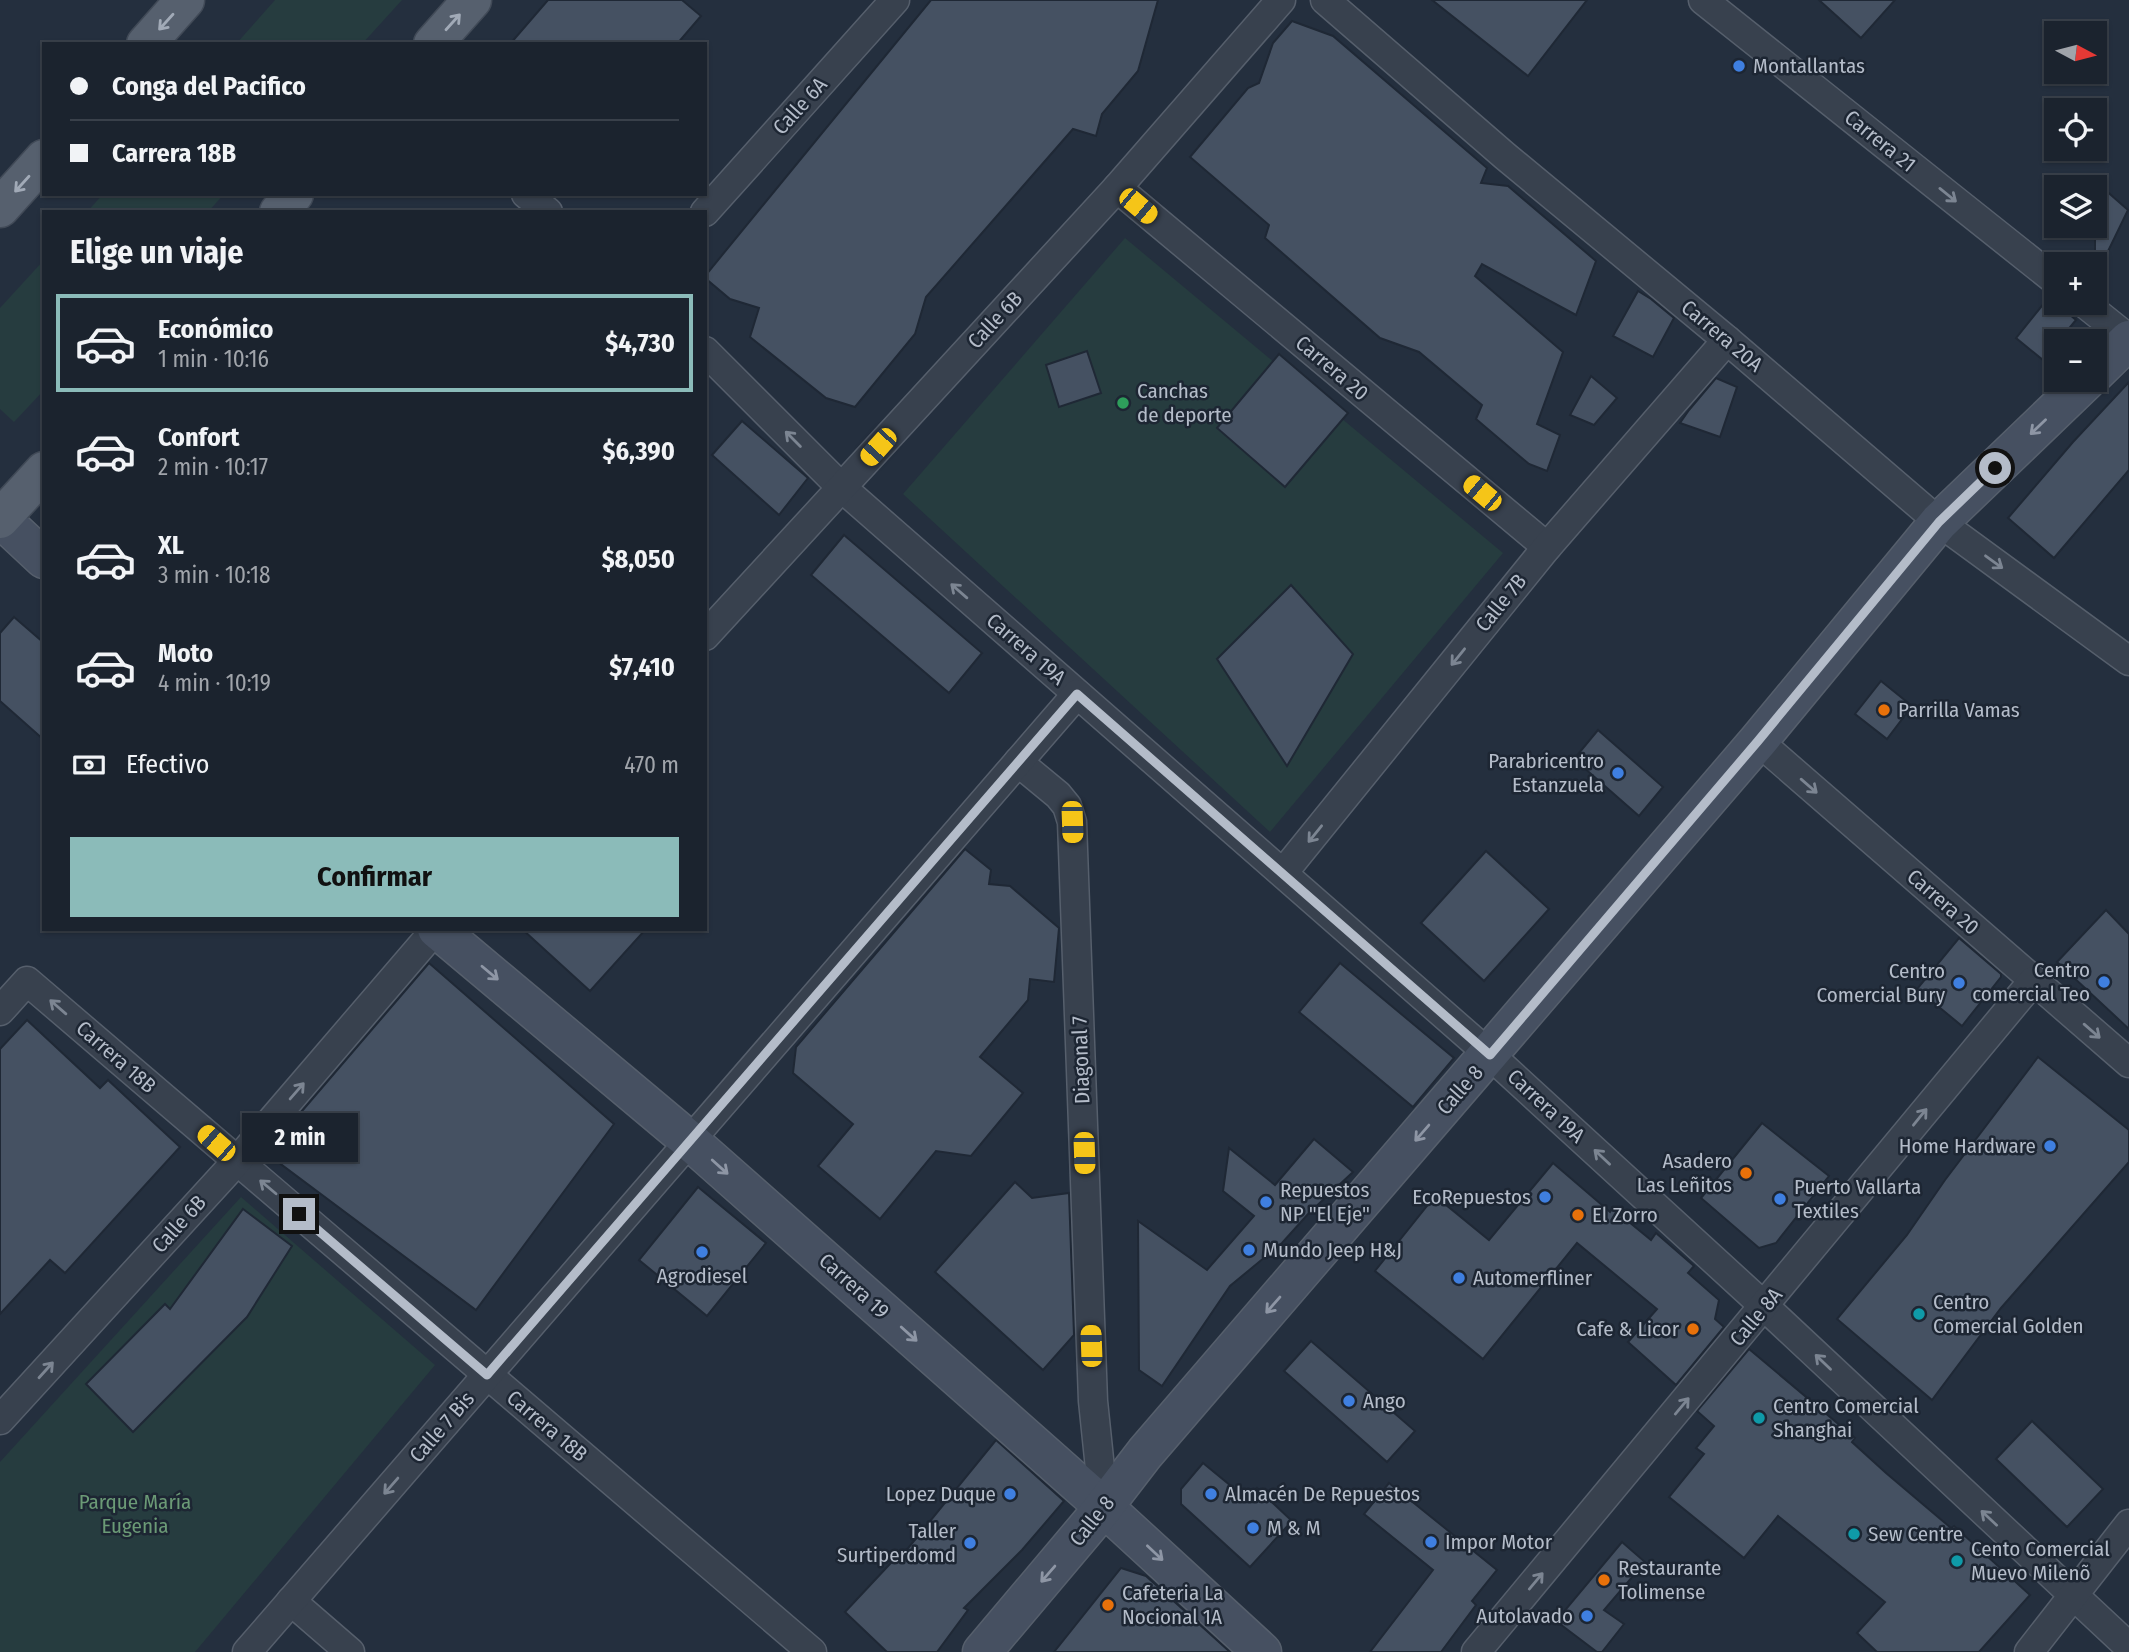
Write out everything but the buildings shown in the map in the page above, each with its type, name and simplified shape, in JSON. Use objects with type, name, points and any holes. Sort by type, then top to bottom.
[{"type":"main road","points":[[148,42],[186,0]]},
{"type":"main road","points":[[435,42],[472,0]]},
{"type":"main road","points":[[0,208],[42,161]]},
{"type":"main road","points":[[281,210],[292,196]]},
{"type":"main road","points":[[0,518],[42,473]]},
{"type":"street","name":"Calle 6A","points":[[707,210],[895,0]]},
{"type":"street","name":"Calle 6B","points":[[707,634],[1117,188],[1282,0]]},
{"type":"street","name":"Carrera 20A","points":[[1325,0],[1505,156],[1727,340],[1939,522],[2129,661]]},
{"type":"street","name":"Carrera 21","points":[[1703,0],[2044,271]]},
{"type":"street","name":"Carrera 20","points":[[1117,188],[1547,547]]},
{"type":"street","points":[[528,196],[546,210]]},
{"type":"street","points":[[2099,315],[2129,339],[2107,361]]},
{"type":"street","name":"Calle 7B","points":[[1283,873],[1547,547],[1727,340]]},
{"type":"street","name":"Carrera 19A","points":[[707,353],[841,487],[1490,1055],[1765,1306],[2129,1647]]},
{"type":"street","name":"Calle 8","points":[[982,1652],[1104,1507],[1145,1453],[1758,741],[1939,522],[2074,392]]},
{"type":"street","points":[[0,518],[42,557]]},
{"type":"street","name":"Calle 7 Bis","points":[[247,1652],[1077,694]]},
{"type":"street","name":"Carrera 20","points":[[1758,741],[2129,1063]]},
{"type":"street","name":"Diagonal 7","points":[[1018,762],[1058,795],[1067,806],[1072,822],[1093,1401],[1104,1507]]},
{"type":"street","name":"Calle 6B","points":[[0,1420],[237,1161],[435,931]]},
{"type":"street","name":"Carrera 19","points":[[439,931],[690,1141],[1104,1507],[1262,1652]]},
{"type":"street","name":"Carrera 18B","points":[[0,1011],[27,981],[812,1652]]},
{"type":"street","name":"Calle 8A","points":[[1476,1652],[2033,981]]},
{"type":"street","points":[[2029,1652],[2129,1524]]},
{"type":"street","points":[[291,1601],[350,1652]]},
{"type":"green space","points":[[275,0],[402,0],[364,42],[238,42]]},
{"type":"green space","points":[[101,196],[222,196],[210,210],[89,210]]},
{"type":"green space","points":[[1125,238],[1503,553],[1270,832],[903,494]]},
{"type":"green space","points":[[42,262],[42,392],[14,422],[0,409],[0,308]]},
{"type":"green space","name":"Parque María Eugenia","points":[[241,1197],[435,1365],[195,1652],[0,1652],[0,1462]]},
{"type":"place","name":"Montallantas","points":[[1739,66]]},
{"type":"place","name":"Canchas de deporte","points":[[1123,403]]},
{"type":"place","name":"Parrilla Vamas","points":[[1884,710]]},
{"type":"place","name":"Parabricentro Estanzuela","points":[[1618,773]]},
{"type":"place","name":"Centro comercial Teo","points":[[2104,982]]},
{"type":"place","name":"Centro Comercial Bury","points":[[1959,983]]},
{"type":"place","name":"Home Hardware","points":[[2050,1146]]},
{"type":"place","name":"Asadero Las Leñitos","points":[[1746,1173]]},
{"type":"place","name":"EcoRepuestos","points":[[1545,1197]]},
{"type":"place","name":"Puerto Vallarta Textiles","points":[[1780,1199]]},
{"type":"place","name":"Repuestos NP \"El Eje\"","points":[[1266,1202]]},
{"type":"place","name":"El Zorro","points":[[1578,1215]]},
{"type":"place","name":"Mundo Jeep H&J","points":[[1249,1250]]},
{"type":"place","name":"Agrodiesel","points":[[702,1252]]},
{"type":"place","name":"Automerfliner","points":[[1459,1278]]},
{"type":"place","name":"Centro Comercial Golden","points":[[1919,1314]]},
{"type":"place","name":"Cafe & Licor","points":[[1693,1329]]},
{"type":"place","name":"Ango","points":[[1349,1401]]},
{"type":"place","name":"Centro Comercial Shanghai","points":[[1759,1418]]},
{"type":"place","name":"Lopez Duque","points":[[1010,1494]]},
{"type":"place","name":"Almacén De Repuestos","points":[[1211,1494]]},
{"type":"place","name":"M & M","points":[[1253,1528]]},
{"type":"place","name":"Sew Centre","points":[[1854,1534]]},
{"type":"place","name":"Impor Motor","points":[[1431,1542]]},
{"type":"place","name":"Taller Surtiperdomd","points":[[970,1543]]},
{"type":"place","name":"Cento Comercial Muevo Milenõ","points":[[1957,1561]]},
{"type":"place","name":"Restaurante Tolimense","points":[[1604,1580]]},
{"type":"place","name":"Cafeteria La Nocional 1A","points":[[1108,1605]]},
{"type":"place","name":"Autolavado","points":[[1587,1616]]},
{"type":"route","points":[[299,1214],[487,1375],[1077,694],[1490,1055],[1758,741],[1939,522],[1995,468]]}]
